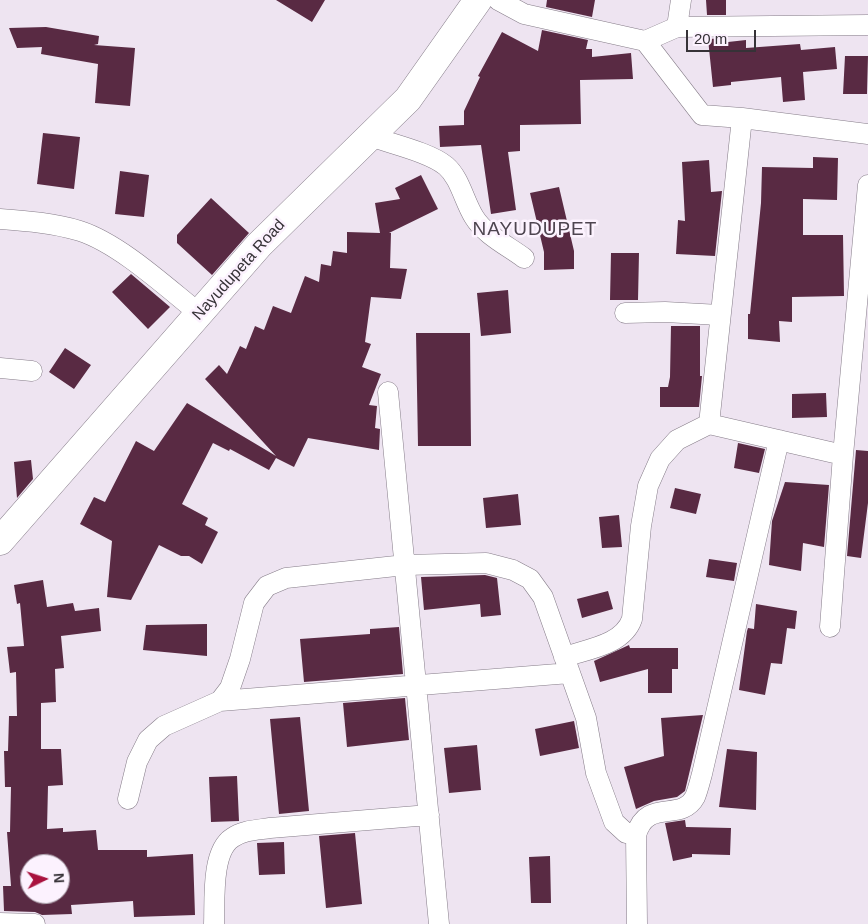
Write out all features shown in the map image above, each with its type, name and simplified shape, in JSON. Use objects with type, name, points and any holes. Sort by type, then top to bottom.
[{"type":"street","name":"Nayudupeta Road","points":[[6,527],[200,314],[259,245],[408,99],[478,0]]},
{"type":"street","points":[[498,0],[524,14],[645,41],[677,27],[868,25]]},
{"type":"street","points":[[677,27],[681,0]]},
{"type":"street","points":[[645,41],[702,115],[742,118],[868,134]]},
{"type":"street","points":[[709,424],[742,118]]},
{"type":"street","points":[[370,136],[429,157],[446,166],[455,178],[474,218],[486,231],[524,258]]},
{"type":"street","points":[[830,627],[843,455],[868,185]]},
{"type":"street","points":[[0,219],[38,221],[81,232],[138,265],[200,314]]},
{"type":"street","points":[[625,313],[665,312],[720,315]]},
{"type":"street","points":[[0,368],[32,371]]},
{"type":"street","points":[[388,392],[440,924]]},
{"type":"street","points":[[128,799],[137,762],[148,740],[164,726],[220,701],[416,686],[567,665],[617,639],[629,627],[648,486],[660,459],[677,440],[709,424],[843,455]]},
{"type":"street","points":[[637,924],[636,835],[639,825],[645,817],[654,813],[673,811],[686,805],[694,798],[702,774],[779,440]]},
{"type":"street","points":[[220,701],[230,688],[236,674],[254,603],[267,586],[286,578],[405,565],[486,563],[513,570],[530,579],[543,597],[586,718],[596,773],[614,822],[626,834],[636,835]]},
{"type":"street","points":[[214,924],[217,864],[222,848],[231,838],[246,831],[270,828],[429,815]]},
{"type":"street","points":[[0,923],[35,924]]},
{"type":"building","points":[[276,0],[325,0],[312,22]]},
{"type":"building","points":[[547,0],[595,0],[592,17],[546,7]]},
{"type":"building","points":[[706,0],[726,0],[726,15],[707,15]]},
{"type":"building","points":[[46,27],[99,36],[98,44],[94,45],[135,48],[130,106],[95,103],[98,64],[41,54],[42,47],[17,48],[9,28]]},
{"type":"building","points":[[542,30],[588,40],[586,49],[592,49],[592,57],[631,53],[633,79],[580,80],[581,124],[520,125],[520,151],[508,152],[516,210],[491,214],[481,145],[440,147],[439,126],[464,125],[464,111],[480,77],[478,76],[502,32],[538,51]]},
{"type":"building","points":[[727,38],[728,42],[746,40],[746,48],[800,44],[801,50],[835,47],[837,69],[803,72],[805,100],[783,102],[781,77],[731,82],[731,85],[713,87],[708,39]]},
{"type":"building","points":[[845,56],[868,56],[867,94],[843,94]]},
{"type":"building","points":[[43,133],[80,137],[74,189],[37,184]]},
{"type":"building","points":[[813,157],[838,158],[837,200],[803,199],[803,235],[843,235],[844,296],[792,297],[792,322],[779,321],[780,342],[748,339],[748,314],[750,314],[761,203],[762,167],[813,168]]},
{"type":"building","points":[[709,160],[711,192],[722,191],[715,256],[676,254],[678,220],[685,221],[682,162]]},
{"type":"building","points":[[120,171],[149,175],[144,217],[115,214]]},
{"type":"building","points":[[421,175],[438,209],[389,233],[391,233],[390,268],[407,269],[401,299],[371,297],[365,342],[371,344],[362,367],[381,374],[369,405],[377,406],[375,428],[380,429],[379,450],[308,438],[294,467],[276,458],[269,470],[230,449],[229,451],[213,443],[182,504],[208,518],[205,525],[218,532],[202,564],[189,556],[181,556],[159,545],[131,600],[107,597],[112,541],[80,524],[94,497],[105,502],[136,441],[154,451],[187,403],[276,456],[205,379],[219,365],[227,374],[240,346],[246,349],[255,326],[264,330],[273,306],[291,313],[305,276],[319,282],[321,264],[331,266],[333,251],[347,253],[347,232],[380,233],[375,203],[400,199],[395,188]]},
{"type":"building","points":[[559,187],[574,251],[574,269],[544,270],[544,252],[530,193]]},
{"type":"building","points":[[211,198],[249,233],[212,275],[177,243],[177,235]]},
{"type":"building","points":[[611,253],[639,253],[638,300],[610,300]]},
{"type":"building","points":[[131,274],[170,307],[148,329],[112,292]]},
{"type":"building","points":[[508,290],[511,333],[481,336],[477,293]]},
{"type":"building","points":[[671,326],[700,326],[700,376],[702,376],[699,407],[660,407],[660,387],[668,387],[670,377]]},
{"type":"building","points":[[416,333],[470,333],[471,446],[418,446]]},
{"type":"building","points":[[65,348],[91,365],[74,389],[49,372]]},
{"type":"building","points":[[826,393],[827,417],[792,418],[792,394]]},
{"type":"building","points":[[738,443],[765,449],[759,473],[734,468]]},
{"type":"building","points":[[856,450],[868,451],[868,503],[861,558],[847,556]]},
{"type":"building","points":[[31,460],[33,479],[17,498],[14,462]]},
{"type":"building","points":[[785,482],[829,485],[824,547],[803,543],[801,571],[769,565],[772,521]]},
{"type":"building","points":[[675,488],[701,494],[696,514],[670,508]]},
{"type":"building","points":[[518,494],[521,525],[486,528],[483,498]]},
{"type":"building","points":[[619,515],[622,547],[602,548],[599,517]]},
{"type":"building","points":[[709,559],[737,563],[734,581],[706,577]]},
{"type":"building","points":[[485,575],[497,578],[501,615],[481,617],[480,604],[424,610],[421,577]]},
{"type":"building","points":[[43,580],[47,607],[73,603],[75,611],[99,608],[101,631],[61,636],[64,668],[55,669],[56,702],[41,703],[41,749],[61,749],[63,785],[48,786],[47,829],[63,828],[63,832],[96,830],[98,850],[147,850],[147,857],[193,854],[195,915],[134,917],[133,901],[71,905],[72,914],[42,915],[35,912],[4,911],[3,886],[11,886],[7,832],[10,832],[11,787],[5,787],[4,751],[8,751],[9,716],[17,716],[16,672],[10,673],[7,647],[24,646],[20,603],[17,604],[14,585]]},
{"type":"building","points":[[608,591],[613,609],[582,618],[577,599]]},
{"type":"building","points":[[756,604],[797,611],[795,629],[787,628],[782,664],[771,663],[765,695],[739,690],[747,631],[748,628],[754,629]]},
{"type":"building","points":[[207,624],[207,656],[143,650],[146,625]]},
{"type":"building","points":[[399,627],[403,674],[304,682],[300,639],[370,634],[370,629]]},
{"type":"building","points":[[629,645],[630,648],[678,648],[678,669],[672,669],[672,693],[648,693],[648,669],[600,682],[594,661]]},
{"type":"building","points":[[405,698],[409,740],[347,747],[343,703]]},
{"type":"building","points":[[703,715],[685,791],[677,797],[654,801],[636,809],[624,767],[664,756],[661,718]]},
{"type":"building","points":[[300,717],[309,811],[279,814],[270,719]]},
{"type":"building","points":[[574,721],[579,748],[540,756],[535,729]]},
{"type":"building","points":[[477,745],[481,790],[449,793],[444,748]]},
{"type":"building","points":[[727,749],[757,752],[756,810],[719,807]]},
{"type":"building","points":[[237,776],[239,821],[211,822],[209,777]]},
{"type":"building","points":[[685,820],[686,827],[731,828],[730,855],[692,854],[692,857],[673,861],[665,823]]},
{"type":"building","points":[[355,833],[362,904],[326,908],[319,836]]},
{"type":"building","points":[[284,842],[285,874],[259,875],[257,843]]},
{"type":"building","points":[[550,856],[551,903],[531,903],[529,857]]},
{"type":"district","name":"NAYUDUPET","points":[[535,230]]}]
